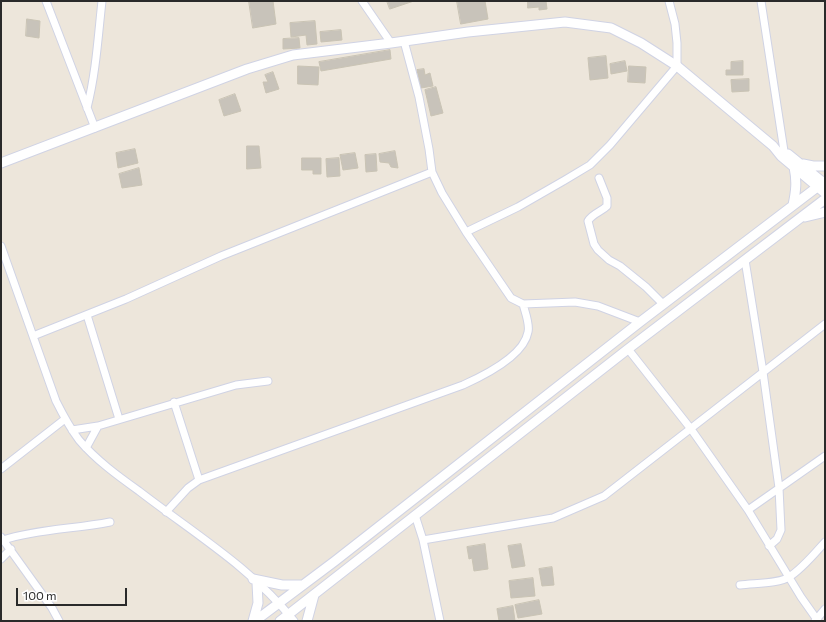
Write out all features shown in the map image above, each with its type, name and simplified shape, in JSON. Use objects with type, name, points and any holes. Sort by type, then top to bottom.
[{"type":"main road","points":[[1,163],[247,69],[293,55],[468,32],[564,22],[612,28],[641,43],[677,66],[773,146],[823,184],[825,193]]},
{"type":"main road","points":[[797,165],[825,166]]},
{"type":"main road","points":[[793,205],[797,179],[797,165]]},
{"type":"main road","points":[[254,621],[303,586],[663,304],[823,184]]},
{"type":"main road","points":[[280,621],[291,618],[314,595],[415,515],[628,349],[825,199]]},
{"type":"main road","points":[[798,220],[825,212]]},
{"type":"main road","points":[[254,621],[258,603],[255,581],[303,586]]},
{"type":"main road","points":[[307,621],[314,595]]},
{"type":"street","points":[[46,1],[95,128]]},
{"type":"street","points":[[87,108],[95,70],[102,1]]},
{"type":"street","points":[[362,1],[391,43]]},
{"type":"street","points":[[466,232],[518,207],[590,165],[610,145],[677,66],[675,24],[669,1]]},
{"type":"street","points":[[761,1],[782,153]]},
{"type":"street","points":[[404,41],[424,120],[432,172],[442,193],[466,232],[511,298],[524,304],[575,302],[598,306],[640,322]]},
{"type":"street","points":[[33,336],[126,299],[221,256],[432,172]]},
{"type":"street","points":[[598,178],[607,198],[607,206],[602,211],[592,216],[588,221],[594,244],[602,255],[620,266],[646,287],[663,304]]},
{"type":"street","points":[[1,246],[56,401],[72,430],[86,448],[112,471],[223,554],[279,603],[291,618]]},
{"type":"street","points":[[745,260],[763,372],[779,488],[781,530],[777,539],[770,546]]},
{"type":"street","points":[[166,512],[188,488],[200,480],[216,473],[463,386],[488,374],[508,360],[525,342],[529,330],[524,304]]},
{"type":"street","points":[[87,315],[119,419]]},
{"type":"street","points":[[423,540],[553,518],[604,496],[825,324]]},
{"type":"street","points":[[628,349],[691,429],[748,510],[816,620],[825,609]]},
{"type":"street","points":[[72,430],[98,426],[236,384],[268,381]]},
{"type":"street","points":[[174,402],[200,480]]},
{"type":"street","points":[[1,469],[65,419]]},
{"type":"street","points":[[86,448],[98,426]]},
{"type":"street","points":[[748,510],[825,456]]},
{"type":"street","points":[[415,515],[423,540],[440,621]]},
{"type":"street","points":[[60,621],[2,539],[21,535],[87,527],[110,522]]},
{"type":"street","points":[[740,585],[780,581],[789,578],[825,542]]},
{"type":"street","points":[[1,559],[11,550]]},
{"type":"building","points":[[249,1],[273,1],[276,24],[253,28]]},
{"type":"building","points":[[387,1],[414,1],[390,9]]},
{"type":"building","points":[[457,1],[485,1],[488,19],[461,24]]},
{"type":"building","points":[[528,1],[546,1],[547,9],[539,10],[539,7],[528,8]]},
{"type":"building","points":[[27,19],[40,21],[39,38],[26,36]]},
{"type":"building","points":[[315,21],[317,44],[307,45],[306,35],[291,37],[290,23]]},
{"type":"building","points":[[341,30],[342,40],[321,42],[320,32]]},
{"type":"building","points":[[299,38],[300,48],[283,49],[283,39]]},
{"type":"building","points":[[390,50],[391,59],[321,71],[319,62]]},
{"type":"building","points":[[606,56],[608,78],[590,80],[588,58]]},
{"type":"building","points":[[625,61],[627,71],[611,74],[610,64]]},
{"type":"building","points":[[743,61],[743,75],[726,75],[726,70],[731,70],[731,62]]},
{"type":"building","points":[[298,66],[319,67],[318,85],[298,84]]},
{"type":"building","points":[[629,66],[646,67],[645,83],[628,82]]},
{"type":"building","points":[[424,69],[425,75],[430,73],[433,86],[421,88],[417,70]]},
{"type":"building","points":[[273,72],[279,89],[266,93],[263,82],[268,82],[265,75]]},
{"type":"building","points":[[749,79],[749,91],[732,92],[731,80]]},
{"type":"building","points":[[436,87],[443,113],[431,116],[425,90]]},
{"type":"building","points":[[235,94],[241,111],[224,116],[219,100]]},
{"type":"building","points":[[247,146],[259,146],[261,168],[247,169]]},
{"type":"building","points":[[135,149],[138,163],[118,168],[116,153]]},
{"type":"building","points":[[395,151],[398,168],[391,167],[389,163],[380,162],[379,154]]},
{"type":"building","points":[[355,153],[358,168],[343,170],[340,155]]},
{"type":"building","points":[[376,154],[377,171],[366,172],[365,155]]},
{"type":"building","points":[[302,158],[321,158],[321,174],[313,174],[313,170],[302,170]]},
{"type":"building","points":[[339,158],[340,176],[327,177],[326,159]]},
{"type":"building","points":[[139,168],[142,185],[122,188],[119,174]]},
{"type":"building","points":[[485,544],[488,569],[474,571],[472,558],[469,559],[467,547]]},
{"type":"building","points":[[521,544],[525,566],[512,568],[508,546]]},
{"type":"building","points":[[552,567],[554,585],[542,586],[539,569]]},
{"type":"building","points":[[533,578],[535,596],[511,598],[509,581]]},
{"type":"building","points":[[539,600],[542,614],[518,618],[515,605]]},
{"type":"building","points":[[513,606],[515,621],[499,621],[497,609]]}]
